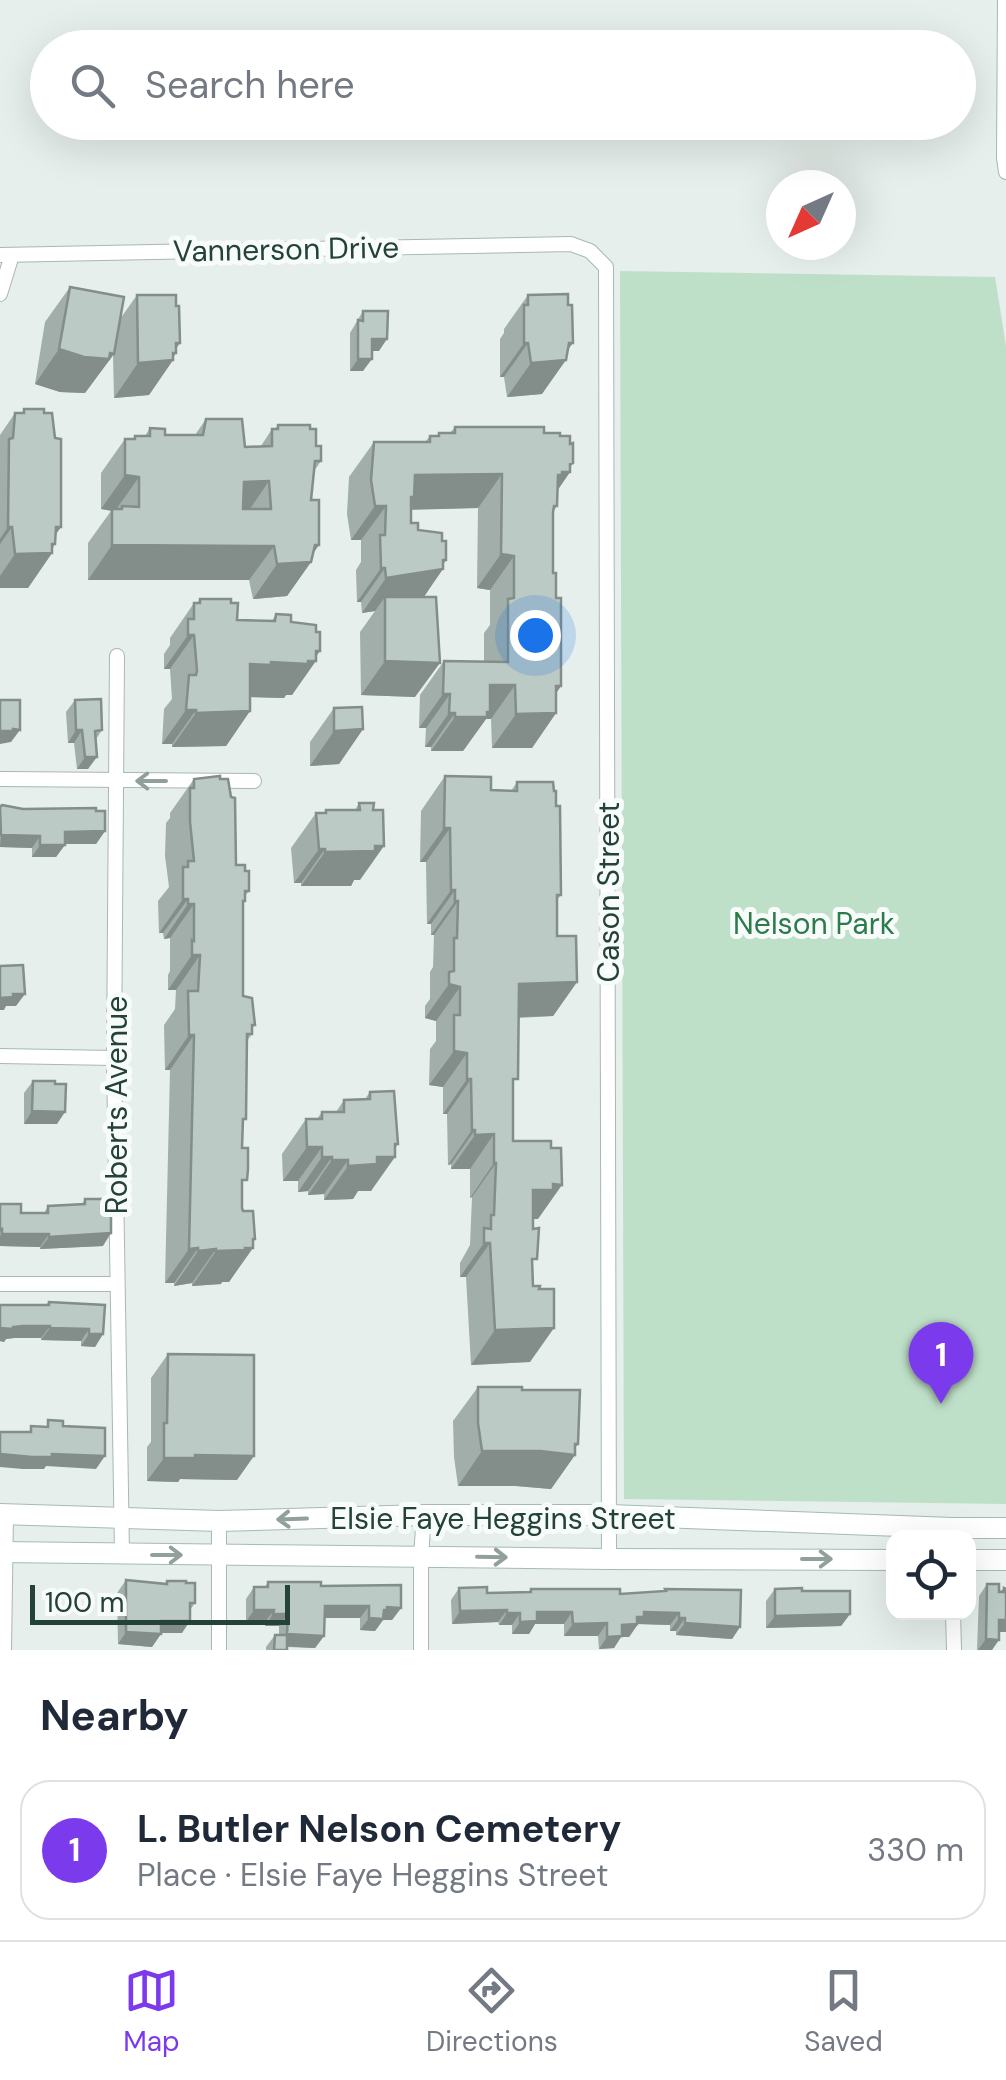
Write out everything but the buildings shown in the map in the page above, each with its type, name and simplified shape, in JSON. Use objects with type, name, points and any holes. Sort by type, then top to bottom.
[{"type":"main road","name":"Elsie Faye Heggins Street","points":[[3,1514],[219,1521],[609,1514],[898,1530]]},
{"type":"main road","name":"Elsie Faye Heggins Street","points":[[976,1531],[1006,1528]]},
{"type":"main road","name":"Elsie Faye Heggins Street","points":[[3,1552],[886,1560]]},
{"type":"main road","points":[[976,1560],[1006,1560]]},
{"type":"street","points":[[1004,0],[1006,172]]},
{"type":"street","name":"Vannerson Drive","points":[[6,255],[571,244]]},
{"type":"street","name":"Cason Street","points":[[571,244],[590,250],[606,267],[609,1559]]},
{"type":"street","points":[[0,294],[6,255]]},
{"type":"street","name":"Roberts Avenue","points":[[117,656],[114,1058],[122,1554]]},
{"type":"street","points":[[0,779],[254,780]]},
{"type":"street","points":[[0,1056],[114,1058]]},
{"type":"street","points":[[0,1284],[116,1284]]},
{"type":"street","points":[[3,1514],[4,1650]]},
{"type":"street","points":[[421,1650],[424,1515]]},
{"type":"street","points":[[219,1521],[219,1650]]},
{"type":"street","points":[[953,1620],[954,1650]]},
{"type":"green space","name":"Nelson Park","points":[[620,271],[995,277],[1006,346],[1006,1504],[624,1499]]},
{"type":"place","name":"L. Butler Nelson Cemetery","points":[[941,1404]]}]
